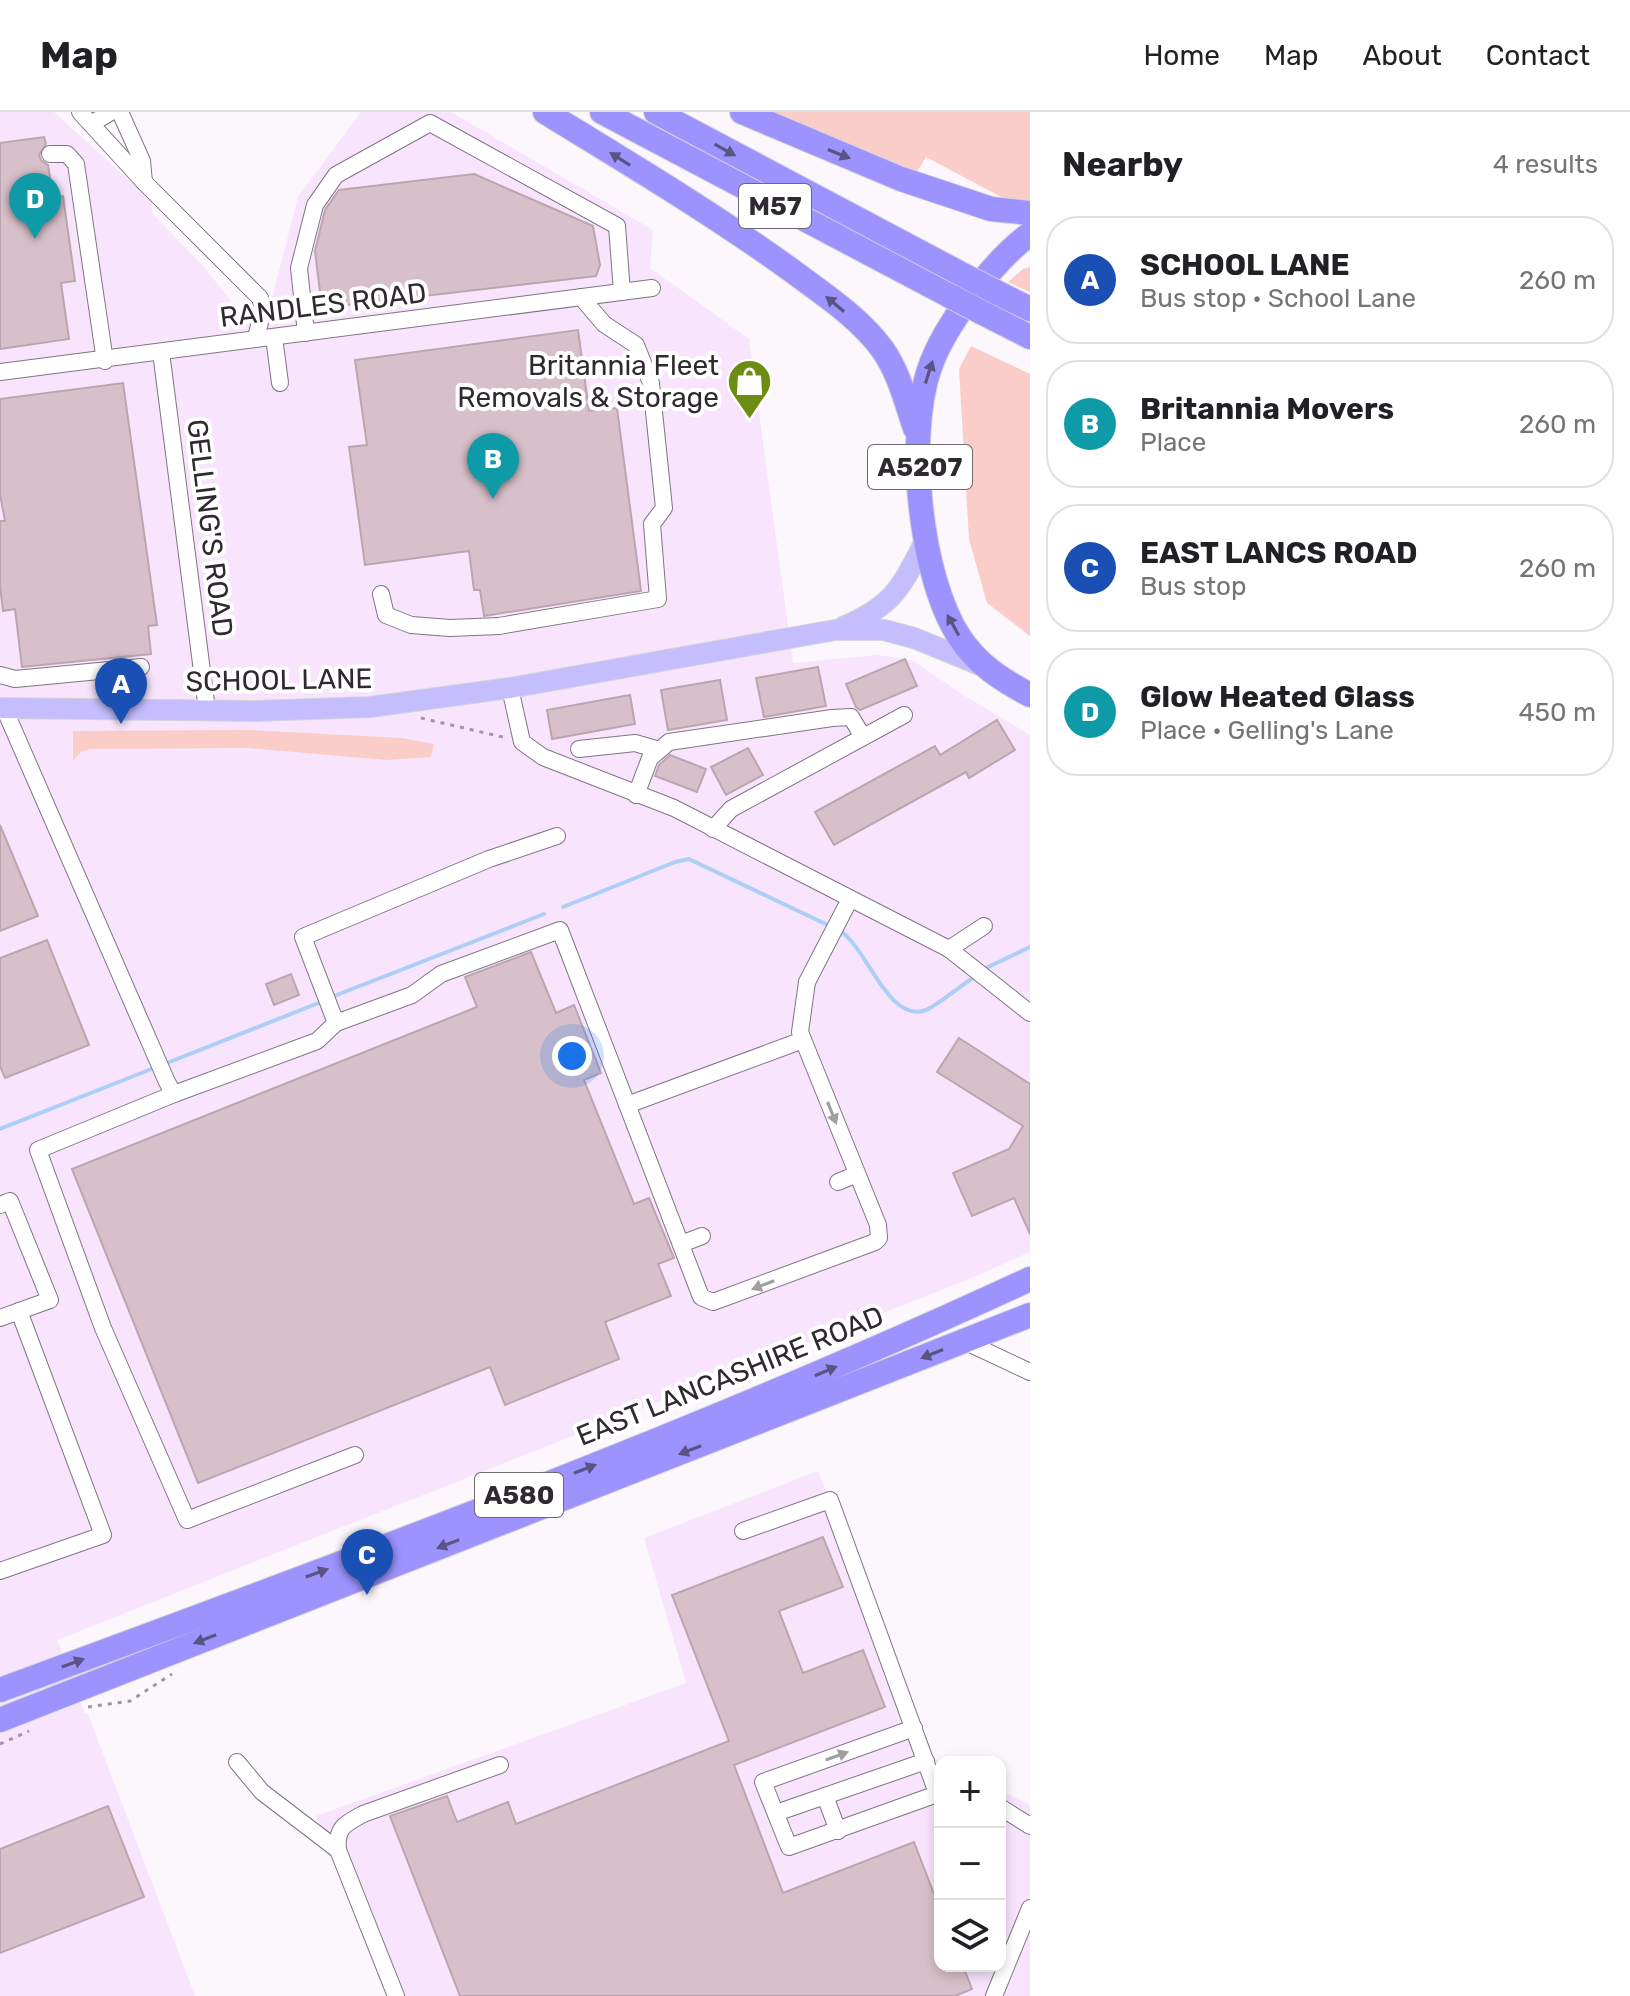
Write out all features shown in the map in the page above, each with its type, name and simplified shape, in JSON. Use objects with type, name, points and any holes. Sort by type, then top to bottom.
[{"type":"highway","points":[[545,112],[736,230],[867,330],[896,373],[918,438]]},
{"type":"highway","name":"M57","points":[[602,112],[1030,337]]},
{"type":"highway","name":"M57","points":[[656,112],[861,223],[1030,309]]},
{"type":"highway","points":[[742,112],[915,184],[991,209],[1030,213]]},
{"type":"highway","name":"A5207","points":[[1030,234],[1001,260],[942,341],[925,381],[918,438],[925,541],[945,610],[961,639],[985,667],[1030,695]]},
{"type":"highway","name":"EAST LANCASHIRE ROAD","points":[[0,1690],[360,1557],[728,1413],[937,1323],[1030,1279]]},
{"type":"highway","name":"EAST LANCASHIRE ROAD","points":[[0,1720],[1030,1315]]},
{"type":"main road","name":"SCHOOL LANE","points":[[835,630],[870,615],[888,602],[904,581],[925,541]]},
{"type":"main road","name":"SCHOOL LANE","points":[[2,708],[326,709],[416,702],[835,630],[884,630],[914,638],[985,667]]},
{"type":"main road","points":[[937,1323],[978,1313],[1030,1291]]},
{"type":"street","points":[[84,115],[111,112]]},
{"type":"street","points":[[120,112],[142,161],[144,182]]},
{"type":"street","points":[[84,115],[144,182],[260,298],[264,308],[263,319],[256,339]]},
{"type":"street","points":[[306,333],[299,268],[315,205],[336,175],[430,123],[617,226],[622,292]]},
{"type":"street","points":[[50,154],[67,154],[76,164],[105,361]]},
{"type":"street","name":"RANDLES ROAD","points":[[0,372],[105,361],[652,288]]},
{"type":"street","points":[[381,594],[386,615],[411,625],[450,628],[499,626],[658,599],[652,524],[664,508],[651,383],[636,345],[604,324],[581,297]]},
{"type":"street","points":[[274,337],[280,383]]},
{"type":"street","name":"GELLING'S ROAD","points":[[161,352],[207,710]]},
{"type":"street","points":[[0,675],[15,679],[141,667]]},
{"type":"street","points":[[510,688],[522,742],[543,757],[674,808],[949,949],[1030,1013]]},
{"type":"street","points":[[2,708],[174,1094]]},
{"type":"street","points":[[713,829],[731,809],[904,715]]},
{"type":"street","points":[[636,795],[650,758],[669,742],[851,717],[863,737]]},
{"type":"street","points":[[579,749],[635,743],[659,750]]},
{"type":"street","points":[[333,1016],[303,937],[489,859],[557,836]]},
{"type":"street","points":[[355,1455],[187,1520],[103,1328],[38,1150],[174,1094],[317,1041],[333,1016],[412,995],[441,974],[560,930],[701,1297],[713,1302],[875,1242],[880,1232],[800,1032],[807,982],[850,899]]},
{"type":"street","points":[[949,949],[984,926]]},
{"type":"street","points":[[627,1105],[803,1040]]},
{"type":"street","points":[[838,1182],[857,1174]]},
{"type":"street","points":[[0,1205],[10,1201],[50,1300],[0,1318]]},
{"type":"street","points":[[681,1244],[702,1236]]},
{"type":"street","points":[[0,1571],[103,1535],[19,1311]]},
{"type":"street","points":[[964,1341],[1030,1372]]},
{"type":"street","points":[[743,1531],[830,1500],[872,1621],[934,1782]]},
{"type":"street","points":[[914,1728],[763,1782],[789,1847],[934,1795]]},
{"type":"street","points":[[776,1813],[926,1761]]},
{"type":"street","points":[[237,1762],[262,1792],[338,1850]]},
{"type":"street","points":[[396,1996],[338,1850],[337,1839],[344,1824],[363,1814],[500,1765]]},
{"type":"street","points":[[825,1796],[838,1831]]},
{"type":"street","points":[[1006,1811],[1030,1826]]},
{"type":"street","points":[[994,1996],[1030,1908]]},
{"type":"path","points":[[416,702],[419,717],[522,742]]},
{"type":"shaded area","points":[[0,112],[54,112],[151,200],[152,213],[203,266],[242,314],[268,314],[298,197],[361,112],[451,112],[653,230],[650,268],[749,339],[793,663],[877,655],[912,660],[1030,735],[1030,1252],[974,1277],[57,1640],[195,1996],[0,1996]]},
{"type":"shaded area","points":[[760,112],[1030,112],[1030,201],[1005,199],[926,157],[913,178]]},
{"type":"shaded area","points":[[1030,267],[1030,292],[1008,282],[1023,269]]},
{"type":"shaded area","points":[[971,346],[1030,374],[1030,636],[987,603],[969,539],[959,369]]},
{"type":"shaded area","points":[[249,730],[402,738],[434,744],[431,757],[387,760],[248,748],[90,749],[81,752],[73,761],[73,731]]},
{"type":"shaded area","points":[[818,1471],[934,1757],[934,1972],[1006,1972],[1006,1793],[1030,1805],[1030,1996],[388,1996],[316,1816],[686,1683],[644,1538]]},
{"type":"building","points":[[44,137],[46,144],[39,155],[48,165],[53,197],[63,196],[75,281],[61,283],[69,339],[0,349],[0,143]]},
{"type":"building","points":[[474,174],[593,226],[600,265],[596,276],[322,308],[315,251],[325,210],[339,190]]},
{"type":"building","points":[[578,330],[589,411],[617,408],[641,591],[484,616],[480,590],[474,590],[469,551],[365,565],[349,447],[367,445],[355,360]]},
{"type":"building","points":[[123,383],[157,625],[148,626],[151,654],[22,667],[15,609],[3,611],[0,586],[0,521],[5,521],[0,494],[0,399]]},
{"type":"building","points":[[905,659],[917,686],[860,710],[856,707],[846,684]]},
{"type":"building","points":[[818,667],[826,706],[764,717],[756,678]]},
{"type":"building","points":[[720,680],[727,720],[668,730],[661,690]]},
{"type":"building","points":[[630,695],[635,724],[552,739],[547,710]]},
{"type":"building","points":[[997,720],[1015,750],[969,778],[966,772],[834,845],[815,812],[935,746],[940,755]]},
{"type":"building","points":[[748,748],[763,775],[726,795],[711,767]]},
{"type":"building","points":[[670,755],[706,769],[697,792],[655,776],[659,765]]},
{"type":"building","points":[[0,825],[38,916],[0,931]]},
{"type":"building","points":[[47,940],[89,1045],[5,1078],[0,1066],[0,958]]},
{"type":"building","points":[[531,952],[556,1013],[574,1005],[601,1073],[584,1080],[634,1204],[649,1198],[674,1258],[658,1264],[671,1296],[605,1322],[619,1359],[505,1405],[490,1367],[198,1483],[72,1169],[477,1007],[465,977]]},
{"type":"building","points":[[291,974],[299,995],[274,1005],[266,984]]},
{"type":"building","points":[[959,1038],[1030,1084],[1030,1234],[1014,1198],[972,1216],[953,1173],[1009,1149],[1023,1126],[937,1072]]},
{"type":"building","points":[[823,1537],[843,1587],[779,1611],[803,1673],[863,1650],[885,1707],[734,1765],[783,1893],[914,1842],[934,1894],[934,1972],[965,1972],[972,1989],[955,1996],[460,1996],[390,1816],[447,1796],[457,1822],[508,1802],[516,1824],[729,1741],[672,1595]]},
{"type":"building","points":[[108,1806],[144,1897],[0,1953],[0,1849]]},
{"type":"waterway","points":[[563,907],[689,859],[832,927]]},
{"type":"waterway","points":[[329,998],[544,914]]},
{"type":"waterway","points":[[840,931],[850,940],[889,995],[900,1006],[913,1011],[931,1008],[977,975]]},
{"type":"waterway","points":[[984,969],[1030,947]]},
{"type":"waterway","points":[[162,1065],[321,1002]]},
{"type":"waterway","points":[[0,1129],[154,1068]]},
{"type":"place","name":"Glow Heated Glass","points":[[35,239]]},
{"type":"place","name":"Britannia Fleet Removals & Storage","points":[[750,420]]},
{"type":"place","name":"Britannia Movers","points":[[493,499]]},
{"type":"place","name":"SCHOOL LANE","points":[[121,724]]},
{"type":"place","name":"EAST LANCS ROAD","points":[[367,1595]]}]
